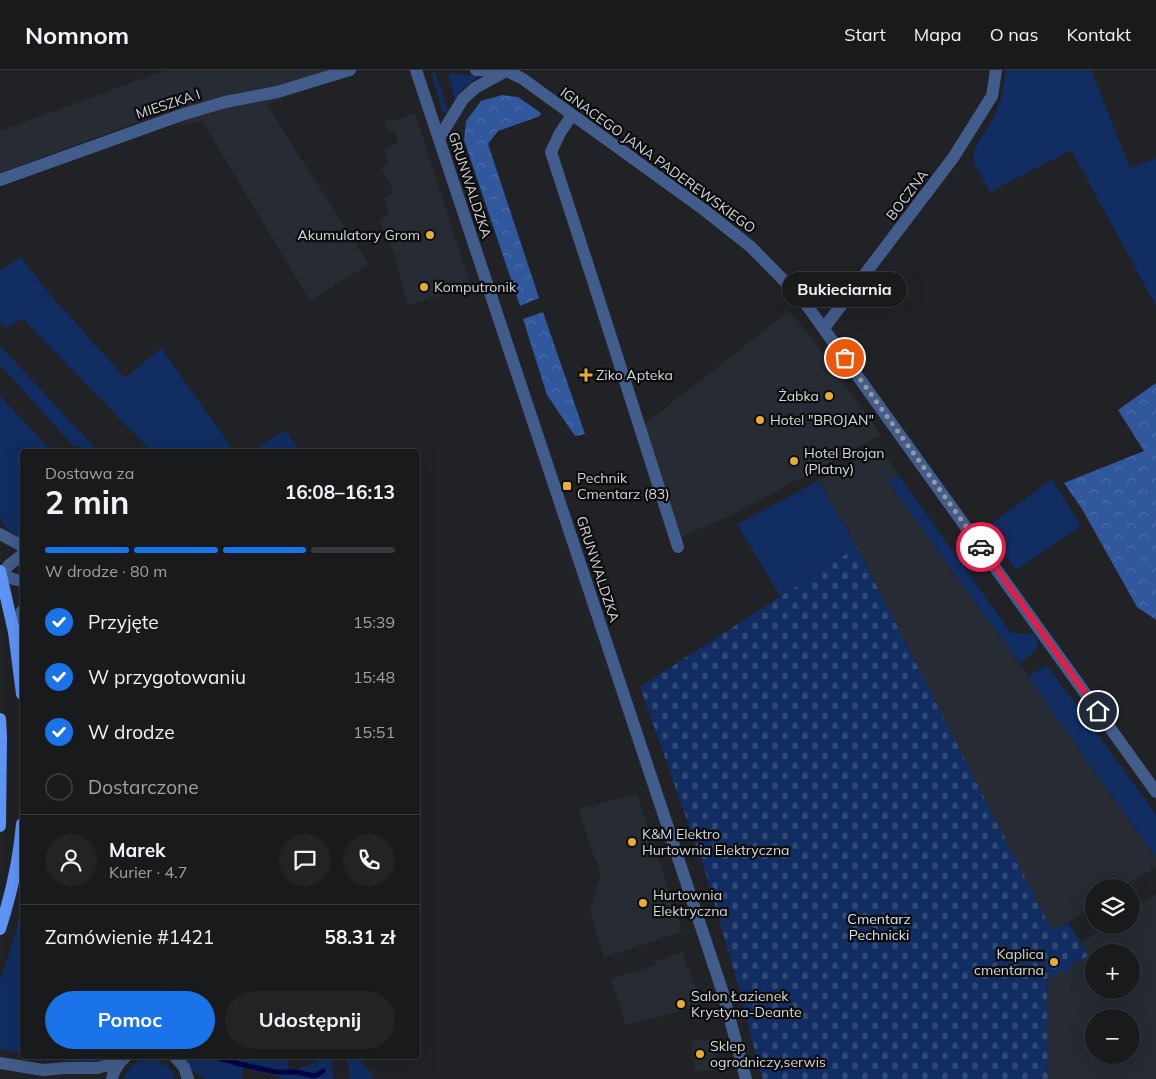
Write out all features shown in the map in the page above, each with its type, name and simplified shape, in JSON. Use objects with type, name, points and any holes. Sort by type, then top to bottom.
[{"type":"main road","points":[[0,574],[14,632],[20,678]]},
{"type":"main road","points":[[0,719],[0,826]]},
{"type":"main road","points":[[0,929],[18,858],[20,841]]},
{"type":"street","name":"MIESZKA I","points":[[0,180],[181,115],[224,102],[277,92],[350,70]]},
{"type":"street","name":"GRUNWALDZKA","points":[[416,70],[719,981],[746,1079]]},
{"type":"street","name":"IGNACEGO JANA PADEREWSKIEGO","points":[[476,70],[505,70],[523,79],[703,209],[751,247],[803,300],[1156,792]]},
{"type":"street","points":[[439,138],[463,99],[474,88],[505,70]]},
{"type":"street","name":"BOCZNA","points":[[824,328],[953,158],[992,96],[996,70]]},
{"type":"street","points":[[572,115],[560,133],[551,152],[678,547]]},
{"type":"street","points":[[0,534],[20,545]]},
{"type":"street","points":[[20,557],[0,574],[20,581]]},
{"type":"street","points":[[14,632],[20,616]]},
{"type":"street","points":[[0,1062],[43,1070],[97,1068],[122,1059]]},
{"type":"street","points":[[112,1079],[122,1059]]},
{"type":"street","points":[[177,1059],[190,1077]]},
{"type":"street","points":[[43,1070],[60,1079]]},
{"type":"shaded area","points":[[166,70],[362,70],[267,104],[369,264],[310,301],[202,121],[182,126],[174,109],[0,173],[0,131]]},
{"type":"shaded area","points":[[415,113],[471,287],[408,305],[391,245],[379,220],[389,214],[384,199],[394,192],[381,168],[389,163],[384,149],[398,143],[394,130],[388,132],[384,122],[389,119],[391,122]]},
{"type":"shaded area","name":"Hotel \"BROJAN\"","points":[[789,311],[810,335],[881,435],[730,516],[677,538],[641,427]]},
{"type":"shaded area","points":[[879,446],[898,474],[888,482],[1020,664],[1156,858],[1156,867],[1136,879],[1085,879],[1085,912],[1052,932],[857,547],[818,481]]},
{"type":"shaded area","points":[[637,794],[682,931],[604,958],[590,911],[601,873],[590,846],[579,809]]},
{"type":"shaded area","points":[[1156,894],[1156,1079],[1048,1079],[1047,977],[1063,970],[1071,969],[1071,964],[1085,958],[1085,999],[1140,999],[1140,944],[1085,944],[1085,950],[1081,943],[1094,934],[1140,934],[1140,904]]},
{"type":"shaded area","points":[[682,952],[702,1004],[626,1025],[611,979],[656,965],[655,962]]},
{"type":"shaded area","points":[[710,1039],[723,1070],[695,1071],[691,1042]]},
{"type":"green space","points":[[1006,70],[1091,70],[1130,168],[1156,158],[1156,306],[1071,150],[990,192],[974,163],[974,150],[995,115],[1002,96]]},
{"type":"green space","points":[[433,71],[435,72],[448,111],[447,114],[443,113],[432,75]]},
{"type":"green space","points":[[448,73],[479,76],[466,86],[455,100]]},
{"type":"green space","points":[[502,95],[518,97],[541,113],[540,116],[498,131],[488,144],[539,298],[520,306],[464,140],[466,121],[481,101]]},
{"type":"green space","points":[[21,257],[47,291],[125,378],[161,348],[233,449],[149,449],[23,319],[6,328],[0,323],[0,271]]},
{"type":"green space","points":[[543,312],[585,434],[575,436],[547,395],[523,319]]},
{"type":"green space","points":[[0,346],[96,449],[83,449],[79,445],[75,448],[0,365]]},
{"type":"green space","points":[[1156,383],[1156,620],[1137,607],[1082,509],[1064,483],[1144,451],[1118,410]]},
{"type":"green space","points":[[0,396],[50,449],[20,449],[20,538],[4,526],[0,517]]},
{"type":"green space","points":[[285,430],[299,449],[256,449]]},
{"type":"green space","points":[[898,474],[1011,633],[1033,634],[1038,640],[1037,649],[1020,664],[888,482]]},
{"type":"green space","points":[[1052,479],[1081,526],[1016,570],[986,528]]},
{"type":"green space","points":[[818,481],[857,547],[780,596],[737,524]]},
{"type":"green space","name":"Cmentarz Pechnicki","points":[[857,547],[1052,931],[1068,923],[1085,950],[1085,958],[1072,964],[1068,973],[1063,970],[1058,975],[1047,977],[1048,1079],[762,1079],[738,985],[705,871],[640,687]]},
{"type":"green space","points":[[1047,665],[1153,810],[1156,816],[1156,858],[1028,677]]},
{"type":"green space","points":[[20,914],[20,1053],[0,1049],[0,980]]},
{"type":"green space","points":[[62,1059],[105,1059],[87,1062]]},
{"type":"green space","points":[[145,1059],[155,1060],[164,1064],[171,1070],[175,1079],[124,1079],[132,1066]]},
{"type":"green space","points":[[185,1059],[286,1059],[290,1072],[315,1062],[316,1059],[330,1059],[333,1079],[280,1079],[280,1077],[244,1067],[241,1079],[206,1079],[191,1069]]},
{"type":"green space","points":[[347,1059],[359,1059],[373,1079],[349,1079],[350,1073]]},
{"type":"waterway","points":[[222,1059],[276,1072],[296,1072],[315,1076],[323,1071]]},
{"type":"way so far","points":[[845,358],[981,547]]},
{"type":"place","name":"Akumulatory Grom","points":[[430,235]]},
{"type":"place","name":"Komputronik","points":[[424,287]]},
{"type":"place","name":"Bukieciarnia","points":[[845,358]]},
{"type":"place","name":"Ziko Apteka","points":[[586,375]]},
{"type":"place","name":"Żabka","points":[[829,396]]},
{"type":"place","name":"Hotel \"BROJAN\"","points":[[760,420]]},
{"type":"place","name":"Hotel Brojan (Platny)","points":[[794,461]]},
{"type":"place","name":"Pechnik Cmentarz (83)","points":[[567,486]]},
{"type":"place","name":"K&M Elektro Hurtownia Elektryczna","points":[[632,842]]},
{"type":"place","name":"Hurtownia Elektryczna","points":[[643,903]]},
{"type":"place","name":"Kaplica cmentarna","points":[[1054,962]]},
{"type":"place","name":"Salon Łazienek Krystyna-Deante","points":[[681,1004]]},
{"type":"place","name":"Sklep ogrodniczy,serwis","points":[[700,1054]]},
{"type":"route","points":[[981,547],[1098,711]]}]
